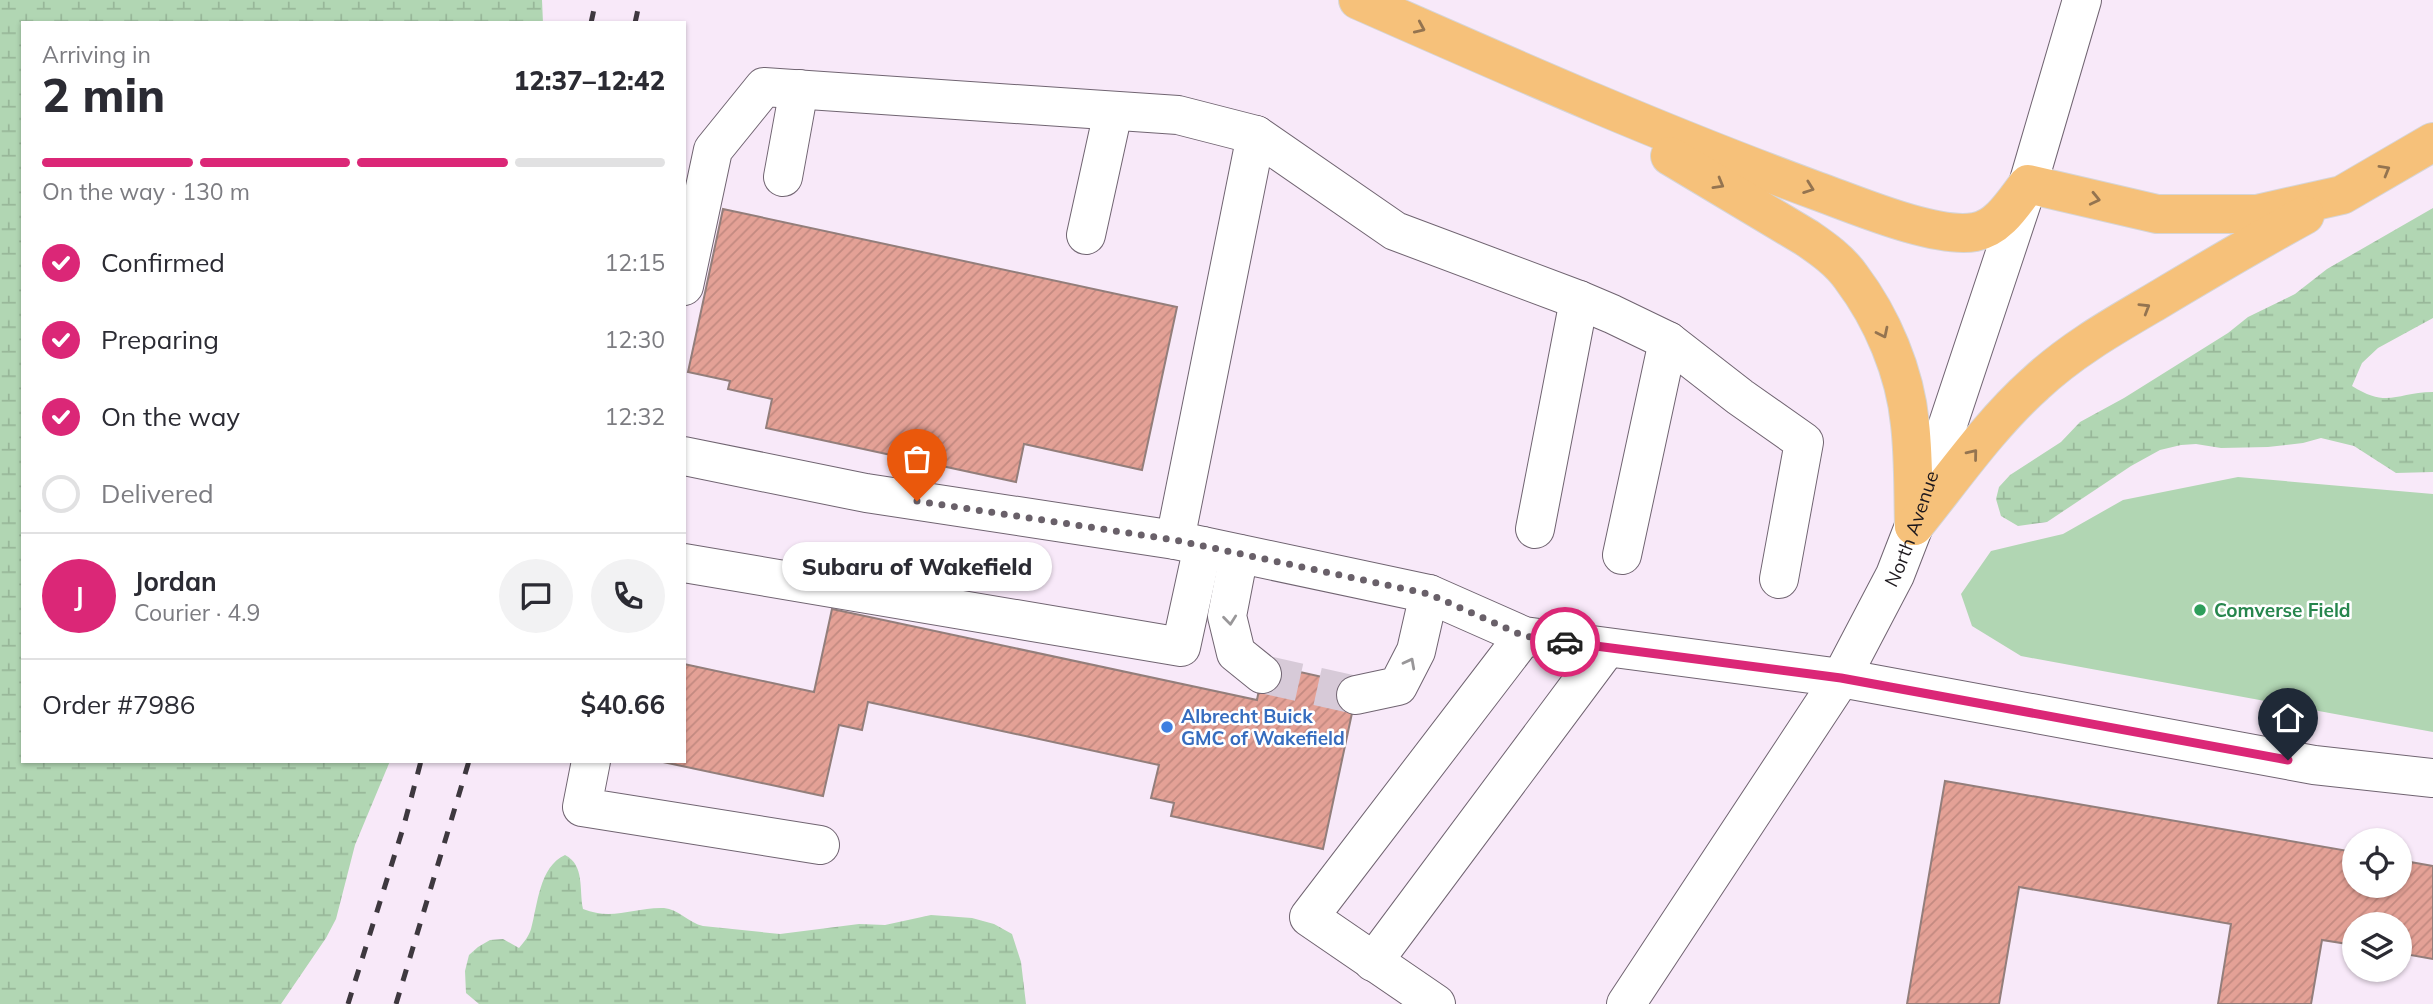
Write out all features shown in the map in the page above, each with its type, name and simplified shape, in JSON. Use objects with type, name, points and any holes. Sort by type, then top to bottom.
[{"type":"highway","points":[[1358,0],[1554,88],[1731,159],[1889,218],[1948,233],[1976,232],[1995,224],[2028,184],[2157,214],[2257,214],[2342,195]]},
{"type":"highway","points":[[1554,88],[1807,238],[1828,253],[1850,275],[1879,323],[1891,349],[1906,396],[1910,424],[1914,526]]},
{"type":"highway","points":[[1914,526],[2007,413],[2034,384],[2067,357],[2236,253],[2433,142]]},
{"type":"street","name":"North Avenue","points":[[1626,1004],[1841,678],[1895,575],[1914,526],[2028,184],[2081,0]]},
{"type":"street","points":[[686,277],[713,150],[764,88],[1178,115],[1256,135],[1395,231],[1579,300],[1668,341],[1804,442],[1779,579]]},
{"type":"street","points":[[783,177],[799,89]]},
{"type":"street","points":[[1086,235],[1113,111]]},
{"type":"street","points":[[686,563],[1181,647],[1189,543],[1256,135]]},
{"type":"street","points":[[1535,529],[1579,300]]},
{"type":"street","points":[[1622,555],[1668,341]]},
{"type":"street","points":[[686,456],[866,493],[1189,543],[1429,594],[1524,636],[1841,678],[2314,765],[2433,778]]},
{"type":"street","points":[[1240,554],[1227,616],[1236,653],[1262,674]]},
{"type":"street","points":[[1356,695],[1398,686],[1416,651],[1429,594]]},
{"type":"street","points":[[1436,1004],[1309,917],[1524,636]]},
{"type":"street","points":[[1373,962],[1607,648]]},
{"type":"street","points":[[591,763],[582,807],[820,845]]},
{"type":"green space","points":[[0,0],[542,0],[543,21],[21,21],[21,763],[389,763],[355,845],[336,919],[281,1004],[0,1004]]},
{"type":"green space","points":[[2433,208],[2433,318],[2378,348],[2362,363],[2352,386],[2375,397],[2384,398],[2433,392],[2433,472],[2396,473],[2354,446],[2321,438],[2268,447],[2181,445],[2160,450],[2131,466],[2047,522],[2018,526],[2001,516],[1996,499],[1999,487],[2010,475],[2061,442],[2080,422],[2124,398],[2228,333],[2248,317],[2295,294],[2327,269]]},
{"type":"green space","name":"Comverse Field","points":[[2238,477],[2433,494],[2433,732],[2021,656],[1972,626],[1961,594],[1991,551],[2063,534],[2123,500]]},
{"type":"green space","points":[[565,855],[576,865],[578,871],[583,909],[604,914],[664,908],[703,926],[780,934],[859,924],[885,925],[931,915],[972,918],[994,924],[1012,934],[1021,962],[1026,1004],[479,1004],[466,993],[465,971],[469,955],[490,940],[503,939],[519,948],[530,932],[545,877],[556,861]]},
{"type":"building","points":[[723,209],[1177,307],[1142,470],[1024,444],[1016,482],[766,428],[772,399],[728,389],[730,381],[688,372]]},
{"type":"building","name":"Albrecht Buick GMC of Wakefield","points":[[832,609],[1257,700],[1264,664],[1358,685],[1323,849],[1171,816],[1174,803],[1151,798],[1159,765],[868,702],[862,730],[839,725],[823,796],[668,763],[686,763],[686,664],[814,692]]},
{"type":"building","points":[[1945,781],[2342,850],[2342,898],[2412,898],[2412,862],[2433,866],[2433,959],[2412,955],[2412,912],[2342,912],[2342,943],[2322,940],[2311,1004],[2218,1004],[2231,924],[2019,887],[1999,1004],[1907,1004]]},
{"type":"tunnel","points":[[1262,674],[1356,695]]},
{"type":"railway","points":[[591,21],[596,0]]},
{"type":"railway","points":[[635,21],[640,0]]},
{"type":"railway","points":[[348,1004],[420,763]]},
{"type":"railway","points":[[396,1004],[468,763]]},
{"type":"way so far","points":[[917,501],[1175,540],[1429,594],[1524,636],[1565,642]]},
{"type":"place","name":"Subaru of Wakefield","points":[[917,501]]},
{"type":"place","name":"Comverse Field","points":[[2200,610]]},
{"type":"place","name":"Albrecht Buick GMC of Wakefield","points":[[1167,727]]},
{"type":"route","points":[[1565,642],[1841,678],[2288,760]]}]
